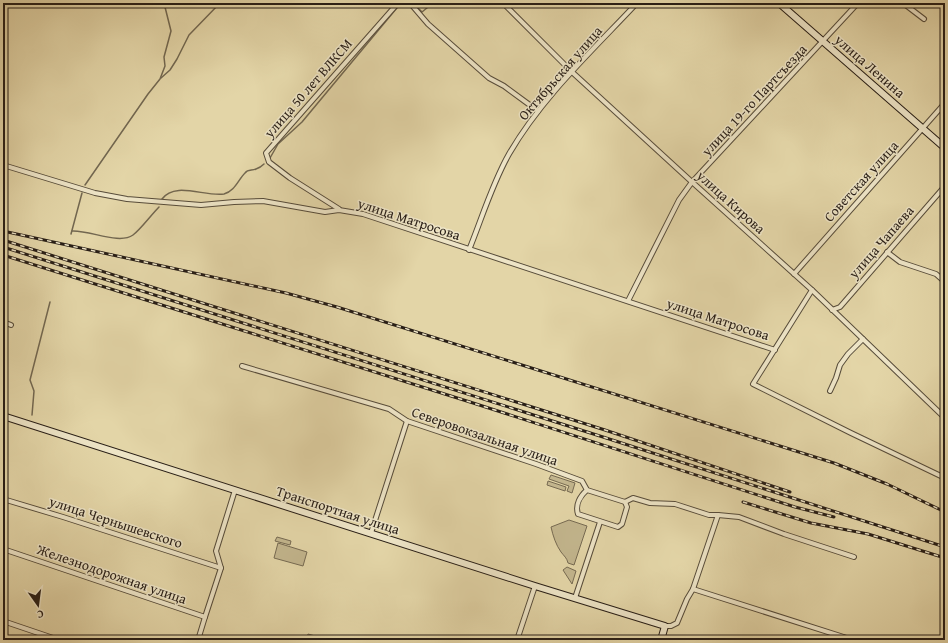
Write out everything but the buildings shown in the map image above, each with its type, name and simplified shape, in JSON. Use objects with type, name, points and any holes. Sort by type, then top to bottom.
[{"type":"street","name":"улица 50 лет ВЛКСМ","points":[[339,210],[290,178],[269,162],[266,153],[398,3]]},
{"type":"street","points":[[410,3],[428,24],[489,78],[504,86],[538,111]]},
{"type":"street","name":"улица Кирова","points":[[503,3],[572,72],[812,290],[945,418]]},
{"type":"street","name":"Октябрьская улица","points":[[469,250],[492,191],[509,154],[538,111],[572,72],[637,3]]},
{"type":"street","name":"улица Ленина","points":[[779,3],[945,148]]},
{"type":"street","name":"улица 19-го Партсъезда","points":[[628,301],[679,200],[692,182],[858,3]]},
{"type":"street","points":[[903,3],[924,19]]},
{"type":"street","name":"Советская улица","points":[[794,274],[945,102]]},
{"type":"street","name":"улица Матросова","points":[[3,165],[95,193],[127,199],[201,205],[263,201],[325,212],[339,210],[363,214],[775,350]]},
{"type":"street","name":"улица Чапаева","points":[[832,310],[840,307],[945,186]]},
{"type":"street","points":[[887,252],[900,262],[936,274],[945,282]]},
{"type":"street","points":[[812,290],[753,384],[851,434],[945,478]]},
{"type":"street","points":[[3,322],[11,325]]},
{"type":"street","points":[[830,391],[840,365],[848,354],[863,339]]},
{"type":"street","name":"Северовокзальная улица","points":[[242,366],[389,409],[407,421],[582,481],[587,490],[625,502],[633,498],[650,503],[675,504],[709,515],[739,517],[784,534],[854,557]]},
{"type":"street","name":"Транспортная улица","points":[[3,416],[535,586],[666,626]]},
{"type":"street","points":[[371,533],[407,421]]},
{"type":"street","points":[[198,640],[204,617],[221,568],[216,551],[235,490]]},
{"type":"street","points":[[587,490],[580,496],[576,509],[578,514],[600,522],[618,527],[622,524],[627,507],[625,502]]},
{"type":"street","name":"улица Чернышевского","points":[[3,499],[71,519],[221,568]]},
{"type":"street","points":[[661,640],[666,626],[671,626],[677,623],[693,589],[718,515]]},
{"type":"street","points":[[575,598],[600,522]]},
{"type":"street","name":"Железнодорожная улица","points":[[3,549],[204,617]]},
{"type":"street","points":[[517,640],[535,586]]},
{"type":"street","points":[[693,589],[853,640]]},
{"type":"street","points":[[3,621],[59,640]]},
{"type":"shaded area","points":[[551,475],[575,483],[572,493],[567,491],[569,486],[549,479]]},
{"type":"shaded area","points":[[548,481],[566,487],[565,491],[547,485]]},
{"type":"shaded area","points":[[569,520],[587,526],[574,565],[568,563],[559,549],[551,527]]},
{"type":"shaded area","points":[[277,537],[291,541],[290,545],[275,541]]},
{"type":"shaded area","points":[[278,543],[307,552],[303,566],[274,558]]},
{"type":"shaded area","points":[[567,567],[576,571],[572,584],[563,570]]},
{"type":"shaded area","points":[[308,634],[330,640],[306,640]]},
{"type":"waterway","points":[[85,185],[160,79],[165,66],[164,57],[171,31],[164,3]]},
{"type":"waterway","points":[[161,78],[170,70],[189,35],[220,3]]},
{"type":"waterway","points":[[270,158],[278,144],[302,122],[401,3]]},
{"type":"waterway","points":[[413,3],[422,12],[433,3]]},
{"type":"waterway","points":[[162,199],[174,191],[182,190],[216,194],[228,193],[234,188],[246,172],[255,170],[264,164]]},
{"type":"waterway","points":[[71,234],[82,193]]},
{"type":"waterway","points":[[72,231],[79,231],[112,238],[127,238],[136,233],[159,207]]},
{"type":"waterway","points":[[32,415],[34,391],[30,380],[50,302]]},
{"type":"waterway","points":[[3,506],[5,512],[3,517]]},
{"type":"railway","points":[[3,231],[286,293],[337,307],[834,463],[887,484],[945,512]]},
{"type":"railway","points":[[3,240],[605,430],[790,492]]},
{"type":"railway","points":[[3,247],[945,547]]},
{"type":"railway","points":[[3,255],[470,402],[795,507],[834,517]]},
{"type":"railway","points":[[743,502],[811,523],[868,534],[945,558]]}]
